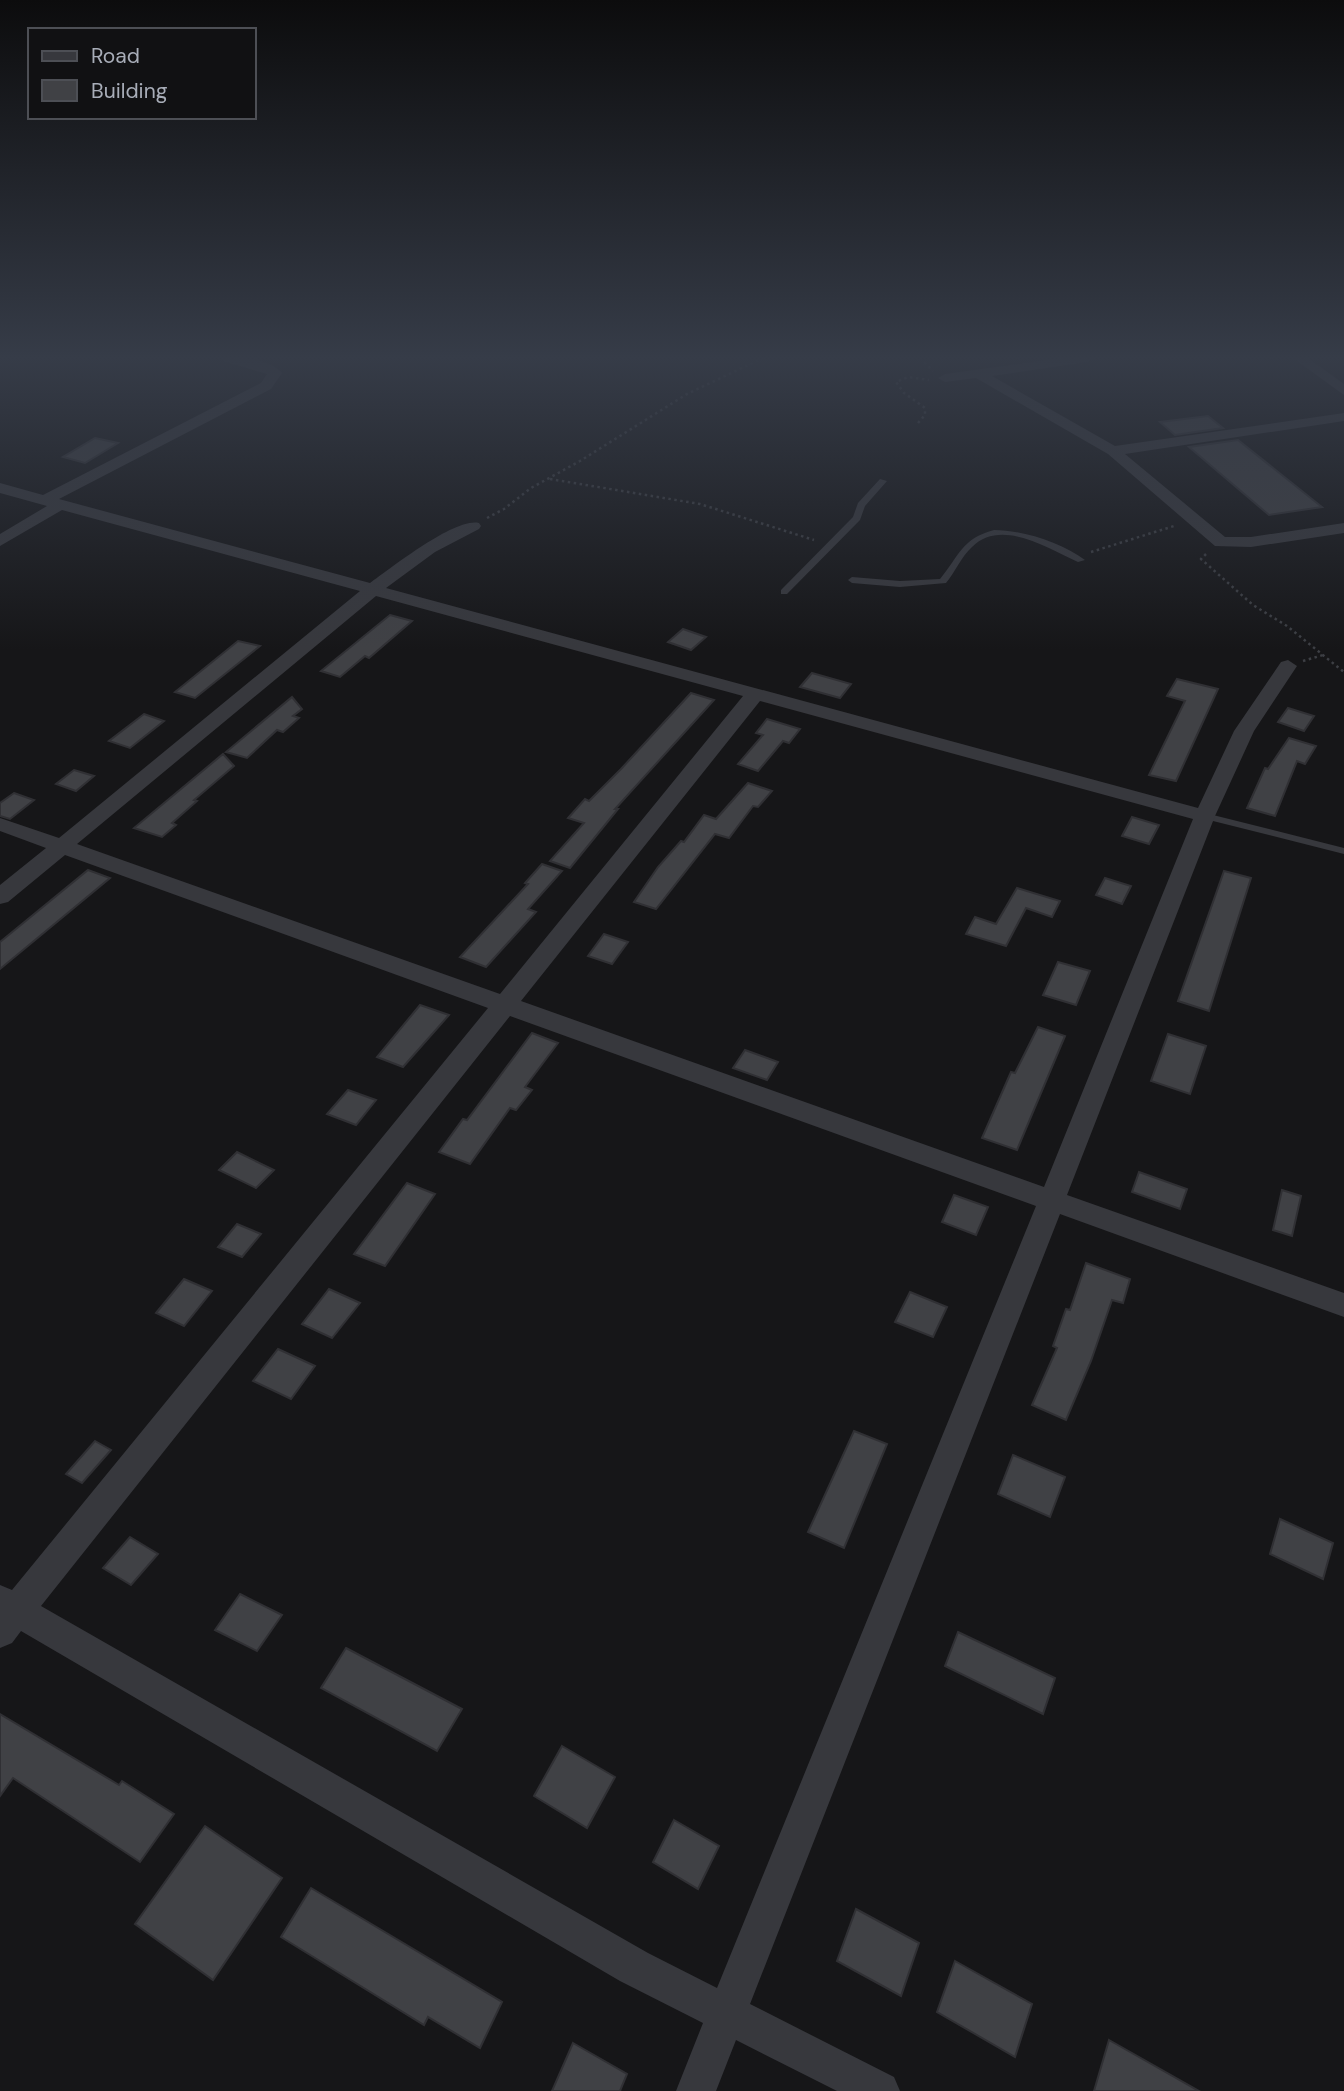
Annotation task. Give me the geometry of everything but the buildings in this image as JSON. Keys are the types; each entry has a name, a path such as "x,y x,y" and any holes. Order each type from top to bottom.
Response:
{"street":[{"path":"0,541 53,502 138,456"},
{"path":"1118,456 1195,523 1221,542 1251,542 1344,528"},
{"path":"0,488 1205,816"},
{"path":"0,897 375,588 429,548 473,526"},
{"path":"696,2091 1205,816 1244,731 1288,666"},
{"path":"757,692 5,1614 622,1960 880,2091"},
{"path":"0,824 1344,1305"}],"lane":[{"path":"784,592 857,518 861,505 883,481"},
{"path":"852,580 900,584 943,581 969,544 981,535 998,532 1019,534 1081,559"},
{"path":"1205,816 1344,851"}],"path":[{"path":"473,526 505,509 585,456"},
{"path":"548,478 700,505 829,544"},
{"path":"1081,559 1090,553 1161,528 1195,523"},
{"path":"1221,542 1201,559 1253,605 1287,626 1344,672"}]}
